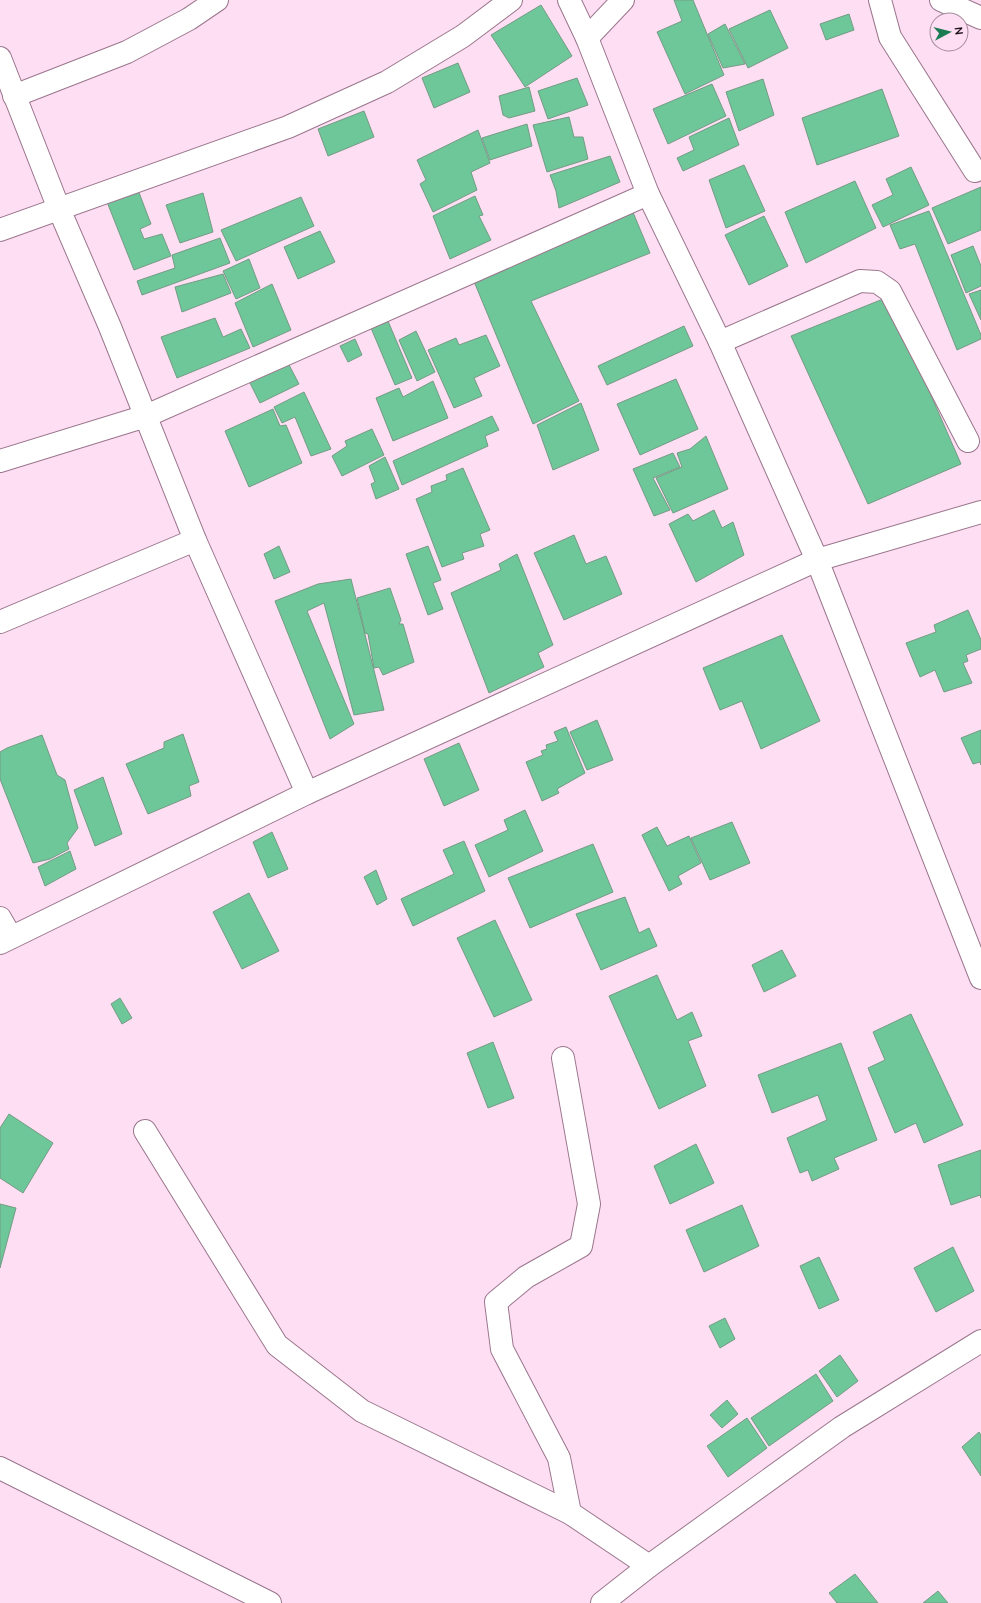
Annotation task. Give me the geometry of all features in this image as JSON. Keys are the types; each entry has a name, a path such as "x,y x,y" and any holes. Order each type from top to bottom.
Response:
{"street":[{"path":"14,96 127,52 189,19 217,0"},
{"path":"0,230 288,127 380,85 463,36 511,0"},
{"path":"551,0 571,5 587,38 648,194 720,342 817,560 981,978"},
{"path":"587,38 623,0"},
{"path":"880,0 890,37 975,171"},
{"path":"941,0 981,18"},
{"path":"0,58 59,209 146,416 195,540 307,793"},
{"path":"0,461 146,416 648,194"},
{"path":"720,342 860,281 877,282 890,291 968,441"},
{"path":"4,933 817,560 981,512"},
{"path":"0,622 195,540"},
{"path":"563,1058 589,1204 580,1246 526,1277 496,1302 502,1349 559,1458 570,1513"},
{"path":"145,1131 277,1344 362,1411 570,1513 649,1566"},
{"path":"602,1603 649,1566 842,1427 981,1341"},
{"path":"0,1468 270,1603"}],"building":[{"path":"674,0 693,0 724,75 685,94 657,32 682,21"},
{"path":"541,5 572,56 525,87 491,35"},
{"path":"770,10 788,48 748,68 729,29"},
{"path":"849,14 854,30 826,40 820,24"},
{"path":"725,24 745,64 723,68 708,34"},
{"path":"458,63 470,92 434,108 422,78"},
{"path":"577,78 588,105 548,119 538,91"},
{"path":"763,79 774,115 739,131 726,92"},
{"path":"712,84 726,116 668,144 653,109"},
{"path":"529,87 535,111 509,118 503,115 499,96"},
{"path":"882,89 899,136 817,165 802,118"},
{"path":"364,111 374,137 328,156 318,129"},
{"path":"569,117 574,137 583,137 588,159 547,172 533,125"},
{"path":"729,118 739,145 683,171 677,158 694,150 689,137"},
{"path":"527,124 532,146 490,160 482,138"},
{"path":"478,130 490,163 471,172 477,190 433,212 420,184 426,180 417,160"},
{"path":"610,156 620,182 559,208 556,191 550,175"},
{"path":"744,165 765,211 726,228 709,180"},
{"path":"911,167 929,205 883,227 872,205 893,195 886,179"},
{"path":"855,181 876,228 806,263 785,212"},
{"path":"981,187 981,230 948,244 932,208"},
{"path":"138,190 151,224 140,229 144,239 162,234 171,256 134,270 107,202"},
{"path":"203,193 213,232 180,243 166,205"},
{"path":"475,196 483,215 479,216 491,240 450,259 433,216"},
{"path":"301,197 314,226 236,261 221,230"},
{"path":"632,210 650,253 531,301 579,401 533,424 473,279"},
{"path":"929,211 981,335 981,339 957,350 915,244 900,249 890,225"},
{"path":"764,216 788,266 749,285 725,235"},
{"path":"320,231 335,262 298,279 284,247"},
{"path":"220,238 230,263 142,295 137,281 175,268 172,255"},
{"path":"973,246 981,266 981,286 966,293 951,255"},
{"path":"249,259 260,288 236,299 223,271"},
{"path":"223,274 231,293 182,312 175,287"},
{"path":"272,284 291,330 253,347 235,303"},
{"path":"981,290 981,320 969,294"},
{"path":"888,297 961,464 868,504 791,336"},
{"path":"215,318 223,337 241,329 250,348 177,378 161,337"},
{"path":"388,321 412,378 395,385 371,328"},
{"path":"684,326 693,346 607,385 598,366"},
{"path":"416,331 435,372 417,381 399,340"},
{"path":"486,335 500,366 474,378 482,396 454,408 428,350 456,338 459,345"},
{"path":"355,339 362,355 348,362 340,346"},
{"path":"287,361 299,384 260,403 248,379"},
{"path":"676,379 698,429 640,455 617,404"},
{"path":"433,381 448,418 393,441 376,398 399,388 403,397"},
{"path":"304,392 331,449 311,456 295,417 282,423 274,407"},
{"path":"581,403 599,450 553,470 537,425"},
{"path":"273,409 280,426 286,425 302,463 249,487 225,431"},
{"path":"492,416 499,430 485,436 488,446 402,485 393,461"},
{"path":"372,429 384,455 342,476 332,456 347,446 345,441"},
{"path":"706,436 728,489 673,513 656,478 682,467 677,453 690,449"},
{"path":"673,453 680,467 653,478 670,510 654,516 633,469"},
{"path":"385,457 399,489 376,499 371,484 375,482 369,466"},
{"path":"463,468 490,530 480,534 484,546 462,553 464,559 442,567 416,499 432,492 431,486 447,480 446,475"},
{"path":"714,510 722,528 733,522 744,555 696,582 669,524 688,514 693,521"},
{"path":"574,535 586,564 606,556 622,594 564,620 534,553"},
{"path":"279,546 290,572 274,579 264,554"},
{"path":"428,546 441,580 433,583 443,609 428,615 406,554"},
{"path":"517,554 553,645 538,653 544,667 489,693 451,593 501,570 499,564"},
{"path":"351,579 384,710 354,715 324,603 307,611 354,724 330,739 275,601 318,584"},
{"path":"390,588 401,620 399,624 403,624 414,662 383,675 379,667 374,668 368,634 365,633 357,598"},
{"path":"968,610 981,640 981,649 966,655 968,661 963,663 972,683 944,692 935,670 920,677 906,643 936,632 934,625"},
{"path":"782,635 820,721 761,749 742,701 720,710 703,668"},
{"path":"597,720 613,760 587,770 570,732"},
{"path":"566,727 585,773 557,789 559,793 542,801 526,762 543,755 541,751 547,749 546,745 558,741 554,732"},
{"path":"981,730 981,765 980,762 973,764 961,738"},
{"path":"183,734 199,782 189,786 191,796 148,814 126,764 164,748 164,742"},
{"path":"42,735 57,775 65,780 78,828 67,843 69,849 50,859 33,863 0,779 0,752"},
{"path":"459,743 479,790 444,806 424,759"},
{"path":"103,777 122,834 95,846 74,790"},
{"path":"525,810 543,851 489,877 475,845 508,830 504,820"},
{"path":"732,822 750,863 710,880 691,838"},
{"path":"657,827 667,846 689,836 701,863 678,876 682,884 669,891 642,835"},
{"path":"272,832 288,869 268,878 253,842"},
{"path":"464,841 485,891 413,926 401,899 454,874 443,850"},
{"path":"593,844 613,892 530,928 508,878"},
{"path":"70,851 76,869 45,886 38,867"},
{"path":"376,870 387,899 377,905 364,877"},
{"path":"249,893 279,951 242,969 213,912"},
{"path":"625,897 639,933 649,928 657,946 601,970 576,914"},
{"path":"495,920 532,1000 494,1017 457,938"},
{"path":"782,950 796,976 764,992 752,965"},
{"path":"657,975 677,1020 692,1012 702,1036 688,1041 706,1086 659,1109 609,996"},
{"path":"120,998 132,1018 122,1024 111,1004"},
{"path":"911,1014 963,1125 924,1143 916,1123 895,1133 868,1068 885,1060 873,1032"},
{"path":"493,1042 514,1098 488,1108 467,1053"},
{"path":"841,1043 877,1140 834,1158 839,1169 812,1181 808,1170 800,1173 787,1138 827,1120 818,1095 772,1113 758,1075"},
{"path":"9,1114 53,1143 23,1193 0,1178 0,1128"},
{"path":"696,1144 714,1183 670,1204 654,1166"},
{"path":"981,1150 981,1198 980,1195 951,1205 938,1165"},
{"path":"0,1204 16,1208 0,1268"},
{"path":"742,1205 759,1246 704,1272 686,1230"},
{"path":"953,1247 974,1291 936,1312 914,1268"},
{"path":"819,1257 839,1300 819,1309 800,1266"},
{"path":"725,1318 735,1339 720,1348 709,1326"},
{"path":"840,1355 858,1381 837,1397 819,1371"},
{"path":"816,1374 833,1401 769,1446 751,1418"},
{"path":"727,1400 738,1414 722,1428 710,1415"},
{"path":"747,1418 767,1448 728,1477 707,1446"},
{"path":"979,1432 981,1435 981,1476 962,1447"},
{"path":"855,1574 878,1603 837,1603 829,1593"},
{"path":"938,1591 948,1603 923,1603"}]}
